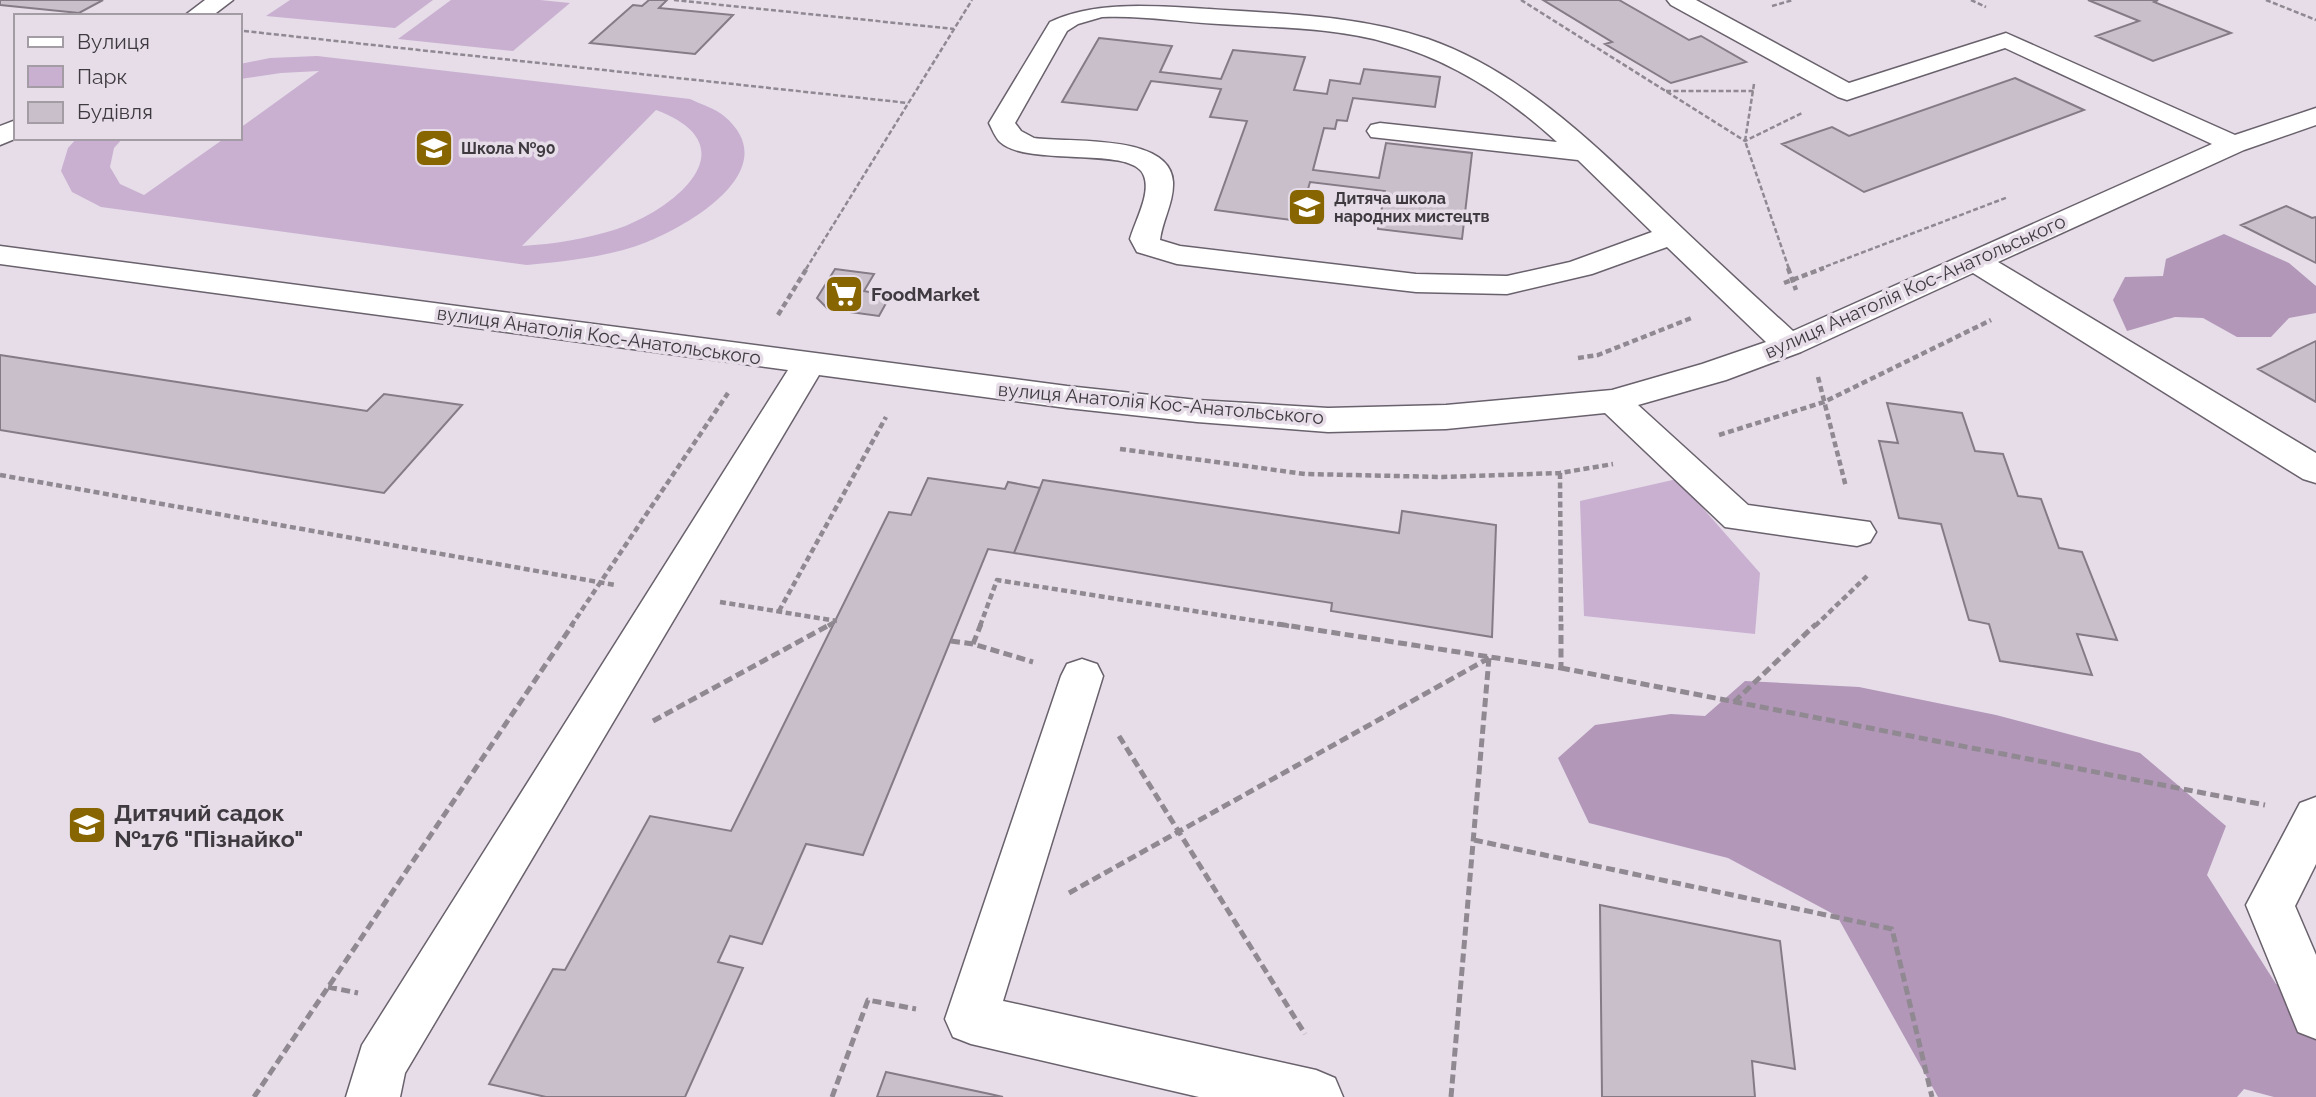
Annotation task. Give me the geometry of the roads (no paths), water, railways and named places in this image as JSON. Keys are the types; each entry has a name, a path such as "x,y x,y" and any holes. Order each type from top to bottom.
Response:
{"street":[{"path":"199,14 221,0"},
{"path":"1679,0 1847,92 2006,40 2234,144"},
{"path":"1672,235 1581,268 1507,285 1416,282 1177,255 1148,246 1145,239 1159,181 1157,170 1150,163 1115,152 1027,145 1011,139 1004,132 1002,123 1064,20 1085,11 1138,10 1339,27 1396,37 1422,45 1497,84 1587,153 1672,235 1799,341"},
{"name":"вулиця Анатолія Кос-Анатольського","path":"0,255 1067,397 1197,411 1328,420 1446,417 1613,401 1714,372 1799,341 2234,144 2316,117"},
{"path":"1380,131 1587,153"},
{"path":"1973,260 2316,470"},
{"path":"373,1097 380,1064 809,363"},
{"path":"1613,401 1738,517 1857,532"},
{"path":"1082,676 971,1019 1316,1097"},
{"path":"2296,812 2270,905 2316,1014"}],"place":[{"name":"Школа №90","path":"434,148"},
{"name":"Дитяча школа народних мистецтв","path":"1307,207"},
{"name":"FoodMarket","path":"844,294"},
{"name":"Дитячий садок №176 \"Пізнайко\"","path":"87,825"}]}
